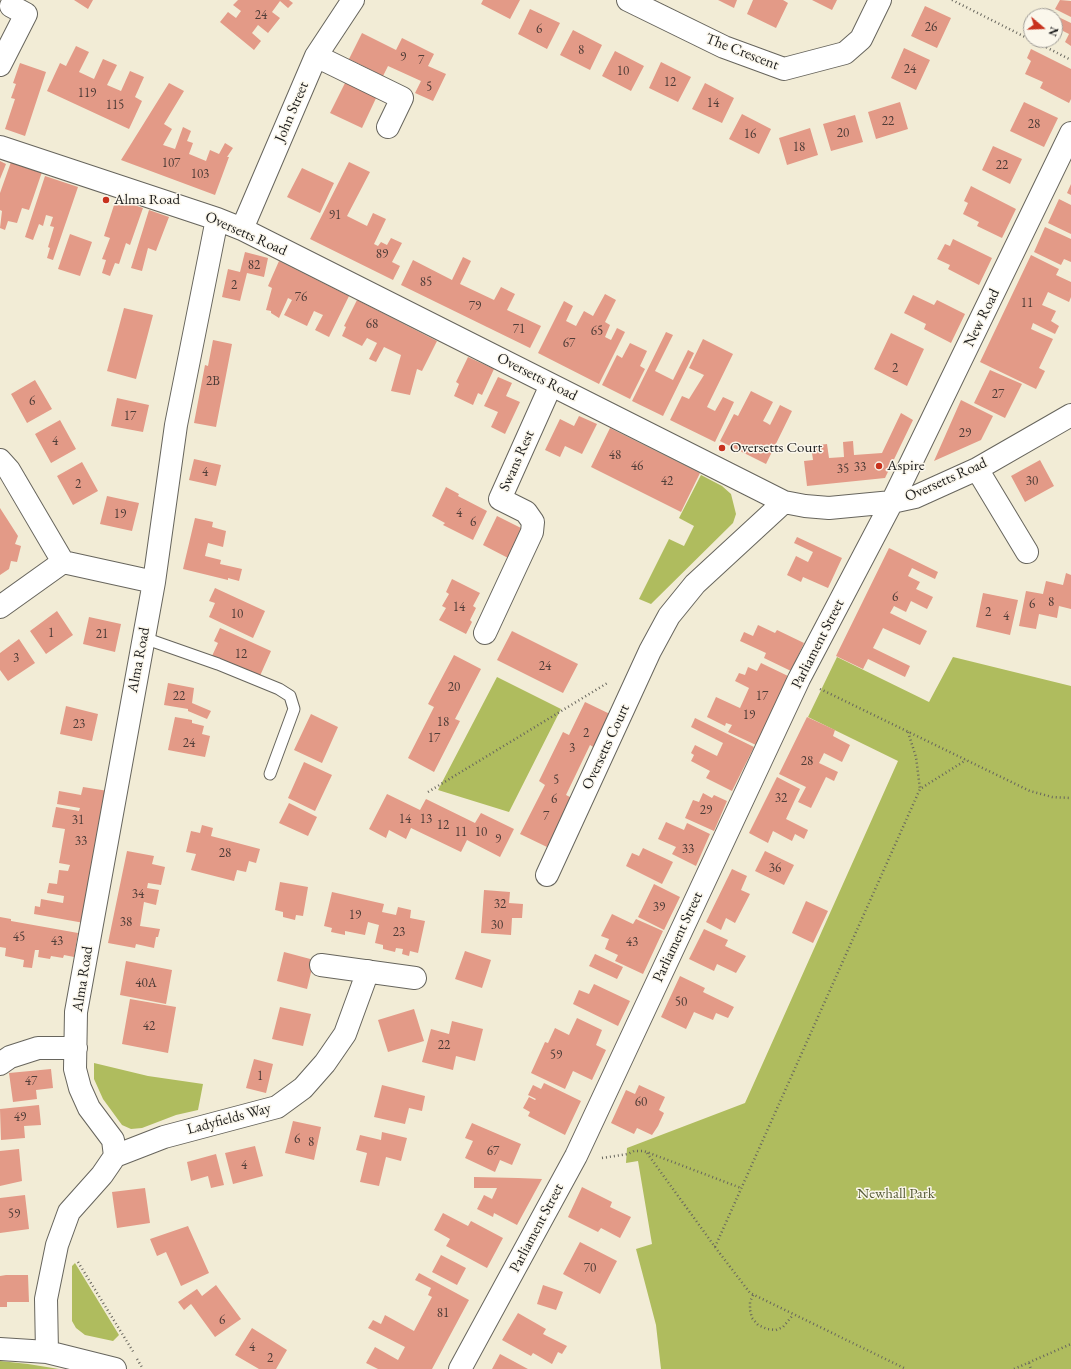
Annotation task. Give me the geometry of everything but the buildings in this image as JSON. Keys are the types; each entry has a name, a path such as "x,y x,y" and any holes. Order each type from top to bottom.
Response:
{"street":[{"name":"John Street","path":"242,229 316,56 353,0"},
{"name":"The Crescent","path":"628,0 724,47 784,69 845,53 861,39 880,0"},
{"path":"0,65 26,14 11,6"},
{"path":"316,56 402,98 388,127"},
{"name":"New Road","path":"892,502 1071,133"},
{"name":"Oversetts Road","path":"0,147 217,219 242,229 784,502 829,508 892,502 915,497 977,469 1071,415"},
{"name":"Alma Road","path":"115,1156 113,1140 89,1108 80,1088 75,1069 76,1012 154,582 176,425 217,219"},
{"name":"Swans Rest","path":"485,633 532,532 533,522 526,512 500,499 551,385"},
{"path":"0,460 8,470 63,562 154,582"},
{"path":"977,469 1027,552"},
{"name":"Oversetts Court","path":"547,875 650,651 669,616 695,584 784,502"},
{"name":"Parliament Street","path":"460,1369 576,1156 799,679 892,502"},
{"path":"0,607 63,562"},
{"path":"321,965 415,978"},
{"name":"Ladyfields Way","path":"115,1156 164,1137 276,1107 303,1088 325,1063 345,1034 368,971"},
{"path":"0,1064 10,1056 38,1048 76,1048"},
{"path":"47,1352 46,1299 57,1245 69,1212 102,1175 115,1156"},
{"path":"0,1350 47,1352 115,1369"}],"lane":[{"path":"144,638 218,664 279,689 290,696 294,709 270,774"}],"path":[{"path":"952,0 1023,36"},
{"path":"1047,48 1071,60"},
{"path":"799,679 1030,791 1052,797 1071,798"},
{"path":"428,792 612,680"},
{"path":"715,1247 920,789 916,757 908,732"},
{"path":"920,789 966,760"},
{"path":"576,1156 606,1158 634,1151 647,1153 741,1188"},
{"path":"647,1153 746,1289 753,1295 906,1369"},
{"path":"61,1235 144,1369"},
{"path":"753,1295 750,1310 752,1318 762,1327 776,1330 783,1327 793,1315"},
{"path":"1014,1369 1071,1344"},
{"path":"1029,1363 1032,1369"}],"green space":[{"path":"701,475 722,486 731,494 736,514 733,523 651,604 639,599 669,539 684,546 694,526 679,518"},
{"name":"Newhall Park","path":"837,657 929,702 953,657 1071,686 1071,1369 661,1369 656,1325 636,1249 652,1244 638,1161 626,1163 627,1148 745,1103 898,761 808,717"},
{"path":"497,677 561,709 509,812 438,790"},
{"path":"94,1063 148,1076 203,1084 198,1110 176,1115 142,1128 131,1129 122,1125 103,1099 94,1079"},
{"path":"75,1263 119,1335 113,1341 85,1335 76,1328 72,1321 72,1266"},
{"path":"0,1361 28,1364 59,1369 0,1369"}],"place":[{"name":"Alma Road","path":"106,200"},
{"name":"Oversetts Court","path":"722,448"},
{"name":"Aspire","path":"879,466"}]}
